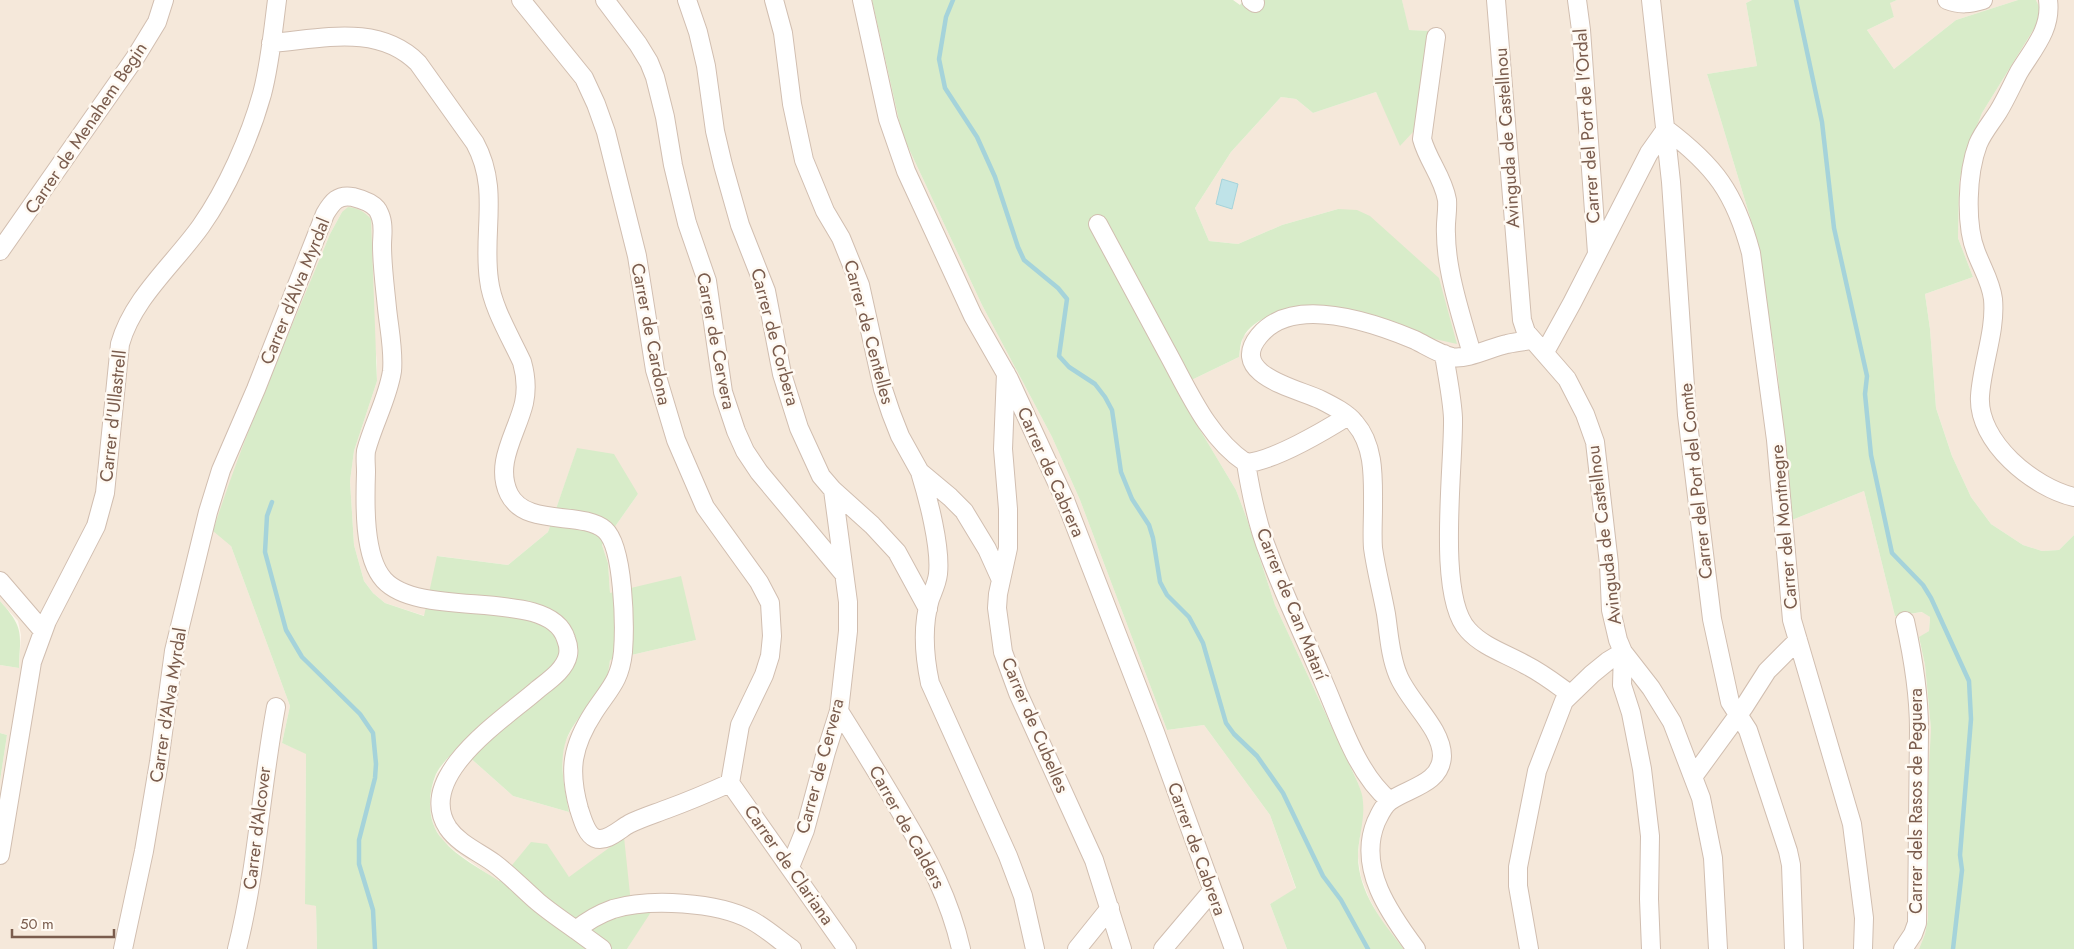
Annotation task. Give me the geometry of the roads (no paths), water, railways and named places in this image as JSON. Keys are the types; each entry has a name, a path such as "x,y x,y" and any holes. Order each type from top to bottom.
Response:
{"street":[{"name":"Carrer de Menahem Begin","path":"0,251 136,58 157,22 164,0"},
{"name":"Carrer d'Ullastrell","path":"0,855 32,662 43,631 89,542 102,509 123,331 138,305 202,225 232,171 256,114 266,77 278,0"},
{"name":"Carrer de Cardona","path":"521,0 584,78 596,104 606,132 637,256 655,370 676,440 705,506 759,582 770,603 772,636 770,656 764,675 740,725 730,783"},
{"name":"Carrer de Cervera","path":"605,0 638,44 649,62 655,77 687,224 707,281 723,392 736,431 745,451 759,472 844,574"},
{"name":"Carrer de Corbera","path":"688,0 706,66 715,131 723,165 740,225 766,290 782,374 799,428 821,476 897,552 928,609"},
{"name":"Carrer de Centelles","path":"774,0 783,33 792,104 804,160 813,184 841,238 860,285 890,413 900,436 920,472 964,511 984,543 1001,580"},
{"name":"Carrer de Cabrera","path":"862,0 888,119 906,171 972,316 1006,373 1032,426 1080,536 1155,732 1234,949"},
{"name":"Avinguda de Castellnou","path":"1496,0 1522,320 1526,332 1568,379 1585,414 1595,442 1609,564 1611,610 1618,640 1624,652 1651,688 1672,722 1701,798 1713,858 1718,949"},
{"name":"Carrer del Port de l'Ordal","path":"1577,0 1581,30 1590,179 1597,253"},
{"name":"Carrer del Port del Comte","path":"1651,0 1666,129 1687,415 1706,576 1725,684 1730,702 1748,730 1788,851 1791,865 1794,949"},
{"path":"1947,0 1958,4 1983,0"},
{"path":"2048,0 2048,12 2043,36 1978,144 1970,180 1972,240 1990,286 1993,299 1992,328 1982,377 1980,406 1986,427 2014,464 2043,485 2062,494 2074,497"},
{"path":"271,43 347,35 363,36 389,43 418,63 475,143 482,156 488,180 490,291 526,374 525,401 505,460 506,484 510,495 519,506 530,511 595,524 605,530 612,539 619,566 623,604 623,650 618,677 586,726 574,757 573,772 576,799 588,831 595,838 604,839 641,818 697,798 730,783"},
{"path":"1436,37 1422,139 1424,148 1440,175 1446,199 1448,219 1446,233 1449,261 1472,354"},
{"path":"1416,949 1394,920 1379,891 1373,872 1373,830 1382,810 1390,801 1427,781 1437,771 1442,755 1436,734 1406,692 1392,655 1374,550 1372,466 1366,440 1356,424 1348,416 1319,399 1277,383 1254,367 1251,358 1253,348 1256,339 1262,332 1277,322 1306,314 1338,316 1394,332 1455,358 1506,344 1539,346 1597,253 1649,153 1666,129"},
{"name":"Carrer del Montnegre","path":"1666,129 1701,157 1727,189 1743,223 1749,246 1776,440 1792,620 1852,824 1864,918 1864,949"},
{"name":"Carrer d'Alva Myrdal","path":"123,949 144,851 160,762 174,651 210,504 221,470 325,214 331,204 338,198 345,196 363,200 376,208 381,217 383,227 383,268 392,368 387,391 373,426 365,456 364,508 368,536 380,576 389,585 413,597 493,606 543,615 558,625 567,641 568,655 554,676 476,742 451,770 441,792 442,814 448,828 458,839 493,863 536,900 576,930"},
{"path":"1098,224 1210,428 1230,450 1246,463 1259,462 1324,432 1348,416"},
{"path":"1444,354 1453,416 1449,565 1456,607 1460,619 1468,631 1482,641 1542,673 1570,694"},
{"name":"Carrer de Cubelles","path":"1006,373 1003,449 1008,509 1008,548 997,608 1003,652 1094,860 1122,949"},
{"name":"Carrer de Can Matarí","path":"1246,463 1253,504 1272,563 1346,734 1365,772 1378,791 1390,801"},
{"path":"920,472 931,516 938,572 928,609 925,645 926,664 930,682 1008,856 1023,896 1035,949"},
{"name":"Carrer de Cervera","path":"790,867 805,830 839,711 848,631 848,602 833,490"},
{"path":"0,581 43,631"},
{"name":"Carrer dels Rasos de Peguera","path":"1903,949 1914,934 1917,923 1919,730 1919,700 1914,662 1905,621"},
{"path":"1694,777 1738,716 1767,671 1798,640"},
{"path":"1529,949 1518,886 1518,867 1537,771 1564,701 1608,661 1624,652"},
{"path":"1624,652 1622,685 1631,713 1642,770 1650,836 1649,899 1651,949"},
{"name":"Carrer d'Alcover","path":"237,949 248,902 267,758 276,707"},
{"name":"Carrer de Calders","path":"839,711 877,769 923,848 942,888 954,922 960,949"},
{"name":"Carrer de Clariana","path":"730,783 846,949"},
{"path":"1163,949 1212,892"},
{"path":"602,949 576,930 590,919 613,909 648,904 683,904 716,909 744,917 792,949"},
{"path":"1077,949 1110,908"}],"water":[{"path":"1222,179 1238,184 1232,209 1216,204"}],"waterway":[{"path":"953,0 946,17 939,59 945,88 977,137 995,177 1024,260 1058,288 1067,299 1059,356 1069,367 1095,384 1112,410 1121,472 1132,499 1149,525 1160,582 1167,595 1189,617 1203,643 1226,723 1234,734 1257,756 1283,793 1323,876 1341,900 1368,949"},
{"path":"1796,0 1822,122 1834,228 1867,376 1865,394 1871,455 1892,553 1923,585 1931,598 1969,681 1971,719 1960,855 1962,870 1953,949"},
{"path":"272,502 267,516 265,552 286,630 302,657 360,714 373,733 376,764 375,778 359,840 359,864 373,910 375,949"}]}
